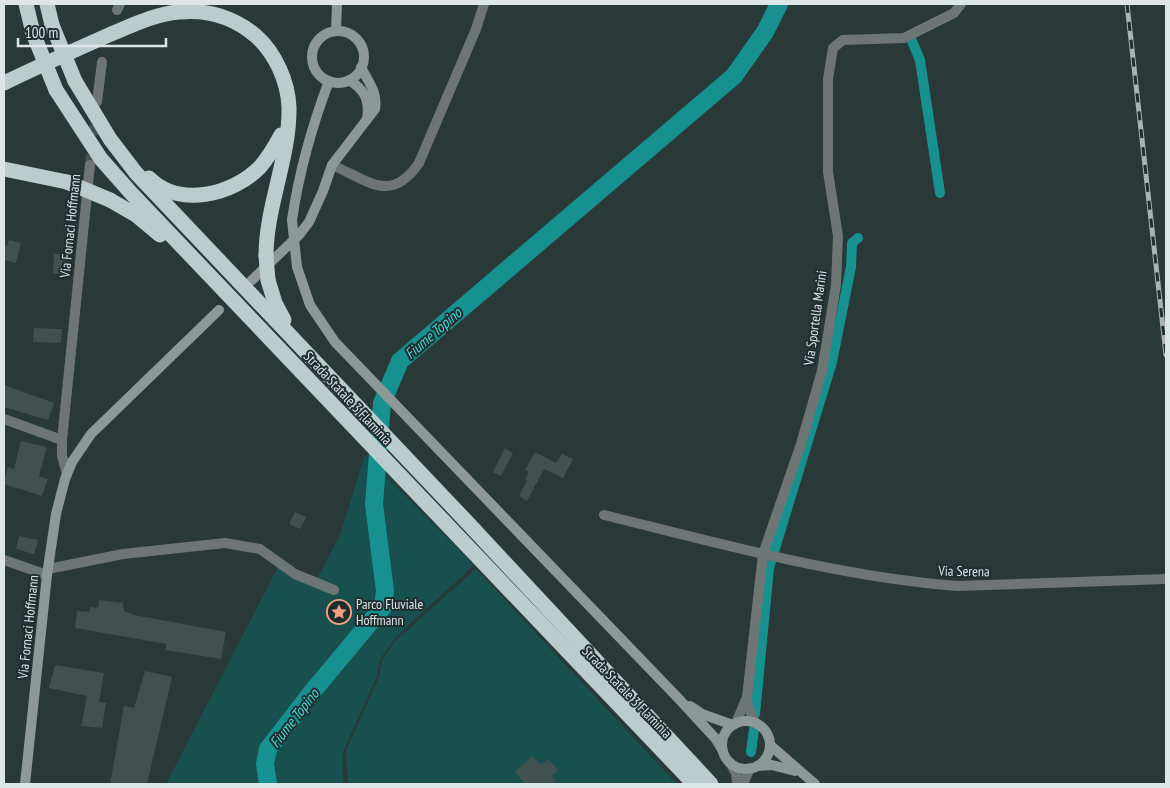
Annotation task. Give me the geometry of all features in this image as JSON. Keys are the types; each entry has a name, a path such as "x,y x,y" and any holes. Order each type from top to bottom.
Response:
{"highway":[{"name":"Strada Statale 3 Flaminia","path":"26,4 33,34 56,90 101,159 130,193 694,784"},
{"name":"Strada Statale 3 Flaminia","path":"47,4 52,25 75,81 110,139 136,172 467,522 711,784"},
{"path":"4,83 87,44 158,16 179,12 200,11 220,15 244,26 262,42 278,64 286,86 288,106 287,125 268,224 266,256 268,280 281,315 315,354 335,382"},
{"path":"110,139 123,149 152,181 167,189 187,195 206,195 226,189 259,169 269,157 287,125"},
{"path":"4,169 67,182 110,200 136,216 161,236 297,374 322,394"}],"main road":[{"path":"336,31 337,4"},
{"path":"336,31 350,34 361,45 363,60 361,67 349,80 342,82 329,81 316,70 312,53 320,38 336,31"},
{"path":"251,281 299,235 309,222 332,165 375,109 374,90 361,67"},
{"path":"349,80 365,93 368,108 366,120"},
{"path":"329,81 314,121 296,191 292,220 297,267 310,305 335,342 679,699 715,738 730,763 743,768 772,765 804,773"},
{"name":"Via Fornaci Hoffmann","path":"25,784 47,572 58,500 67,474 81,448 102,422 219,310"},
{"path":"679,699 702,714 734,724 742,721 755,722 766,732 770,745 815,784"},
{"name":"Via Sportella Marini","path":"723,751 723,736 734,724"},
{"path":"754,767 766,757 770,745"}],"street":[{"path":"332,165 376,184 393,187 402,183 410,176 423,154 476,29 484,4"},
{"name":"Via Sportella Marini","path":"734,724 747,697 763,555 801,444 822,371 836,285 838,236 828,172 828,79 833,48 843,40 904,38 954,13 961,4"},
{"path":"97,102 102,62"},
{"name":"Via Fornaci Hoffmann","path":"67,474 62,456 62,440 90,165"},
{"path":"4,419 62,440"},
{"name":"Via Serena","path":"604,515 763,555 924,584 957,586 1166,579"},
{"path":"4,560 47,572 123,554 225,543 260,549 294,574 334,590"},
{"path":"747,697 748,706 755,722"},
{"path":"730,763 736,773 737,784"},
{"path":"743,784 754,767"}],"shaded area":[{"name":"Parco Fluviale Hoffmann","path":"365,455 474,565 395,638 380,659 376,678 343,752 343,784 166,784 278,567 313,587 340,535"},
{"path":"476,569 677,784 348,784 346,751 379,677 382,661 386,654 396,640"}],"building":[{"path":"9,240 21,243 16,263 4,260 4,245 7,246"},
{"path":"54,254 70,255 68,275 53,273"},
{"path":"34,328 62,329 61,343 33,342"},
{"path":"4,385 54,403 48,420 4,407"},
{"path":"21,441 47,447 39,476 48,479 42,496 4,484 8,467 14,469"},
{"path":"505,448 513,453 501,476 493,472"},
{"path":"535,452 556,463 562,454 573,459 563,478 544,469 527,501 519,496 527,481 525,480 529,472 525,470"},
{"path":"295,512 306,517 300,529 289,524"},
{"path":"19,536 38,540 34,554 16,549"},
{"path":"99,600 123,603 124,611 134,615 226,632 221,659 166,650 166,644 75,628 77,611 89,612 91,607 98,608"},
{"path":"55,665 104,673 99,702 106,703 102,728 81,726 87,696 49,688"},
{"path":"145,671 172,677 147,784 110,784 124,706 134,708"},
{"path":"532,756 541,765 548,759 558,770 552,776 556,781 553,784 525,784 515,772"}],"waterway":[{"name":"Fiume Topino","path":"268,784 265,764 268,749 312,692 383,607 385,591 374,504 382,403 400,361 734,76 765,32 779,4"},
{"path":"912,41 920,60 940,193"},
{"path":"755,714 769,568 832,362 851,267 852,243 858,238"},
{"path":"751,752 754,729"}],"tunnel":[{"path":"90,165 95,115"}],"railway":[{"path":"1127,4 1166,355"}],"place":[{"name":"Parco Fluviale Hoffmann","path":"339,612"}]}
